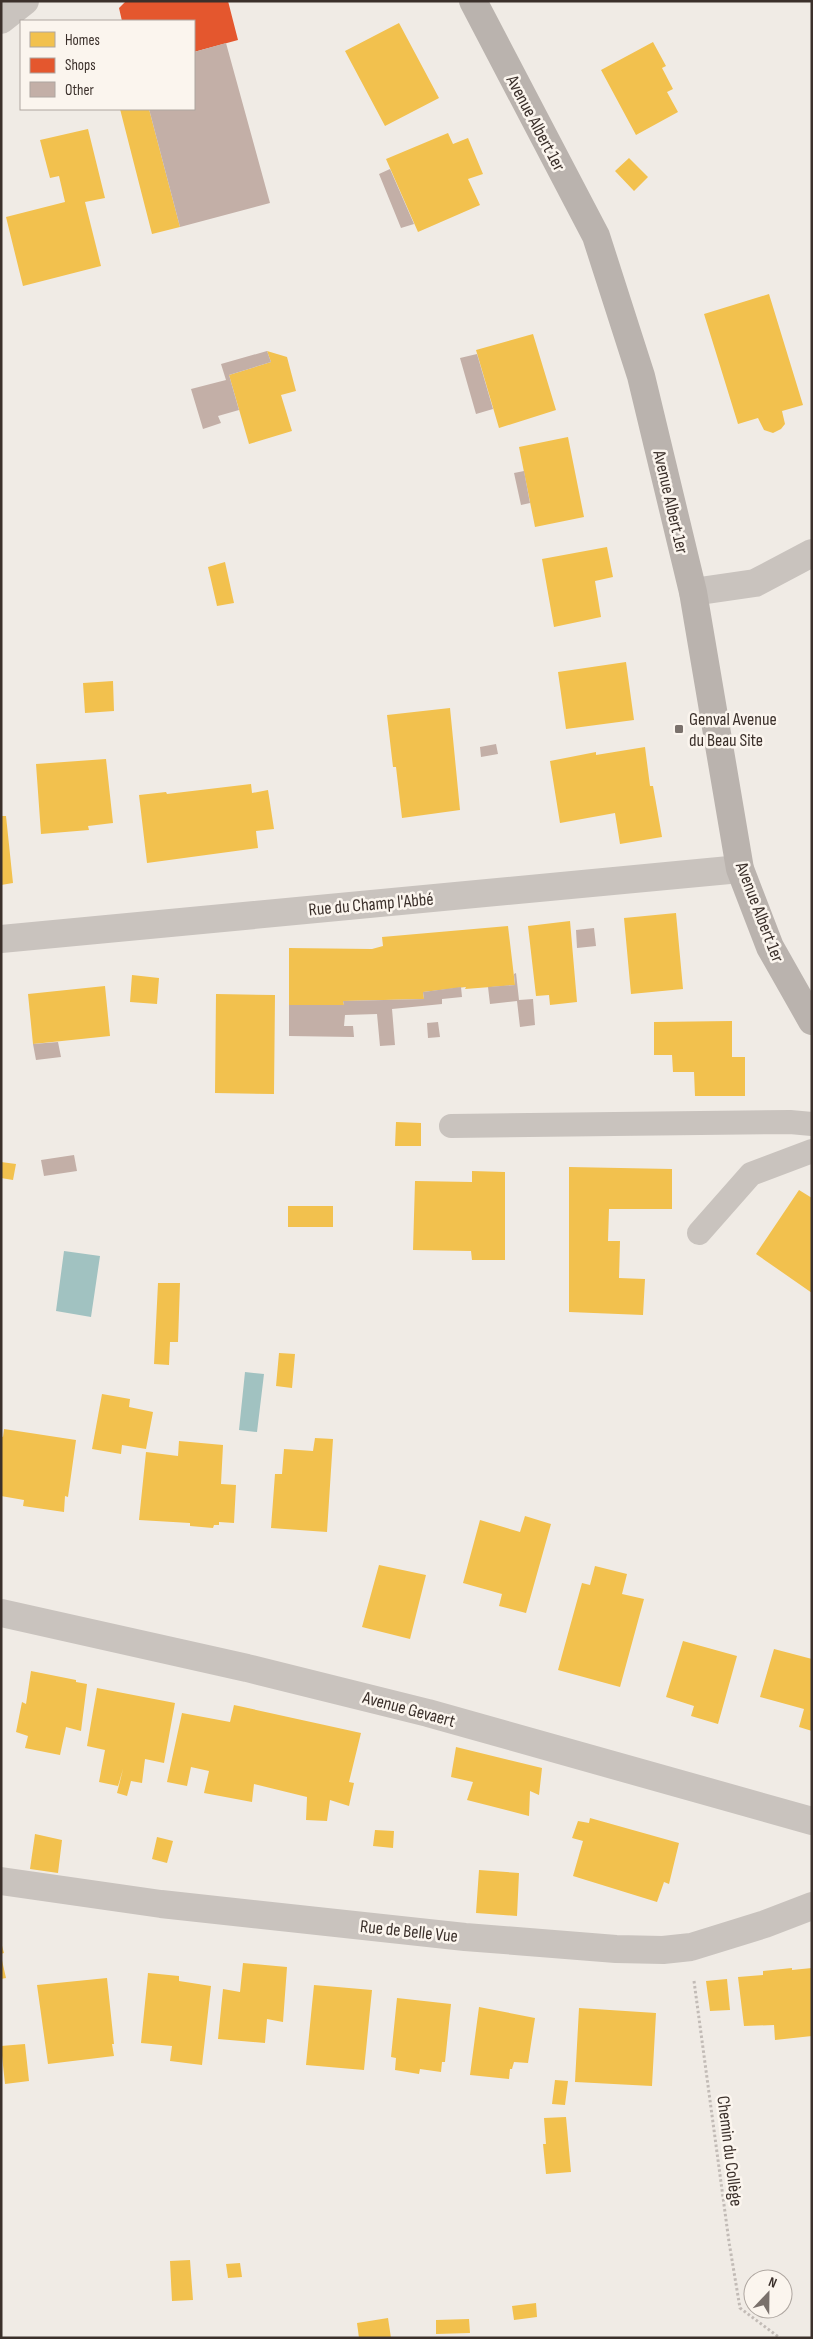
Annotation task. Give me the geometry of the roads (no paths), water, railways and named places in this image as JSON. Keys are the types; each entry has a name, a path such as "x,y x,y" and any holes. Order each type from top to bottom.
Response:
{"main road":[{"name":"Avenue Albert 1er","path":"473,1 596,236 641,376 693,592 740,869 770,947 812,1021"}],"street":[{"path":"1,20 25,1"},
{"path":"693,592 755,583 812,553"},
{"name":"Rue du Champ l'Abbé","path":"1,939 740,869"},
{"name":"Avenue Gevaert","path":"1,1613 228,1664 428,1713 812,1822"},
{"name":"Rue de Belle Vue","path":"1,1881 161,1904 465,1937 616,1949 663,1950 691,1947 765,1924 812,1906"}],"lane":[{"path":"451,1126 790,1122 812,1124"},
{"path":"699,1233 751,1174 812,1151"}],"water":[{"path":"64,1251 100,1256 91,1317 56,1311"},
{"path":"245,1372 264,1374 257,1432 239,1430"}],"place":[{"name":"Genval Avenue du Beau Site","path":"679,729"}]}
